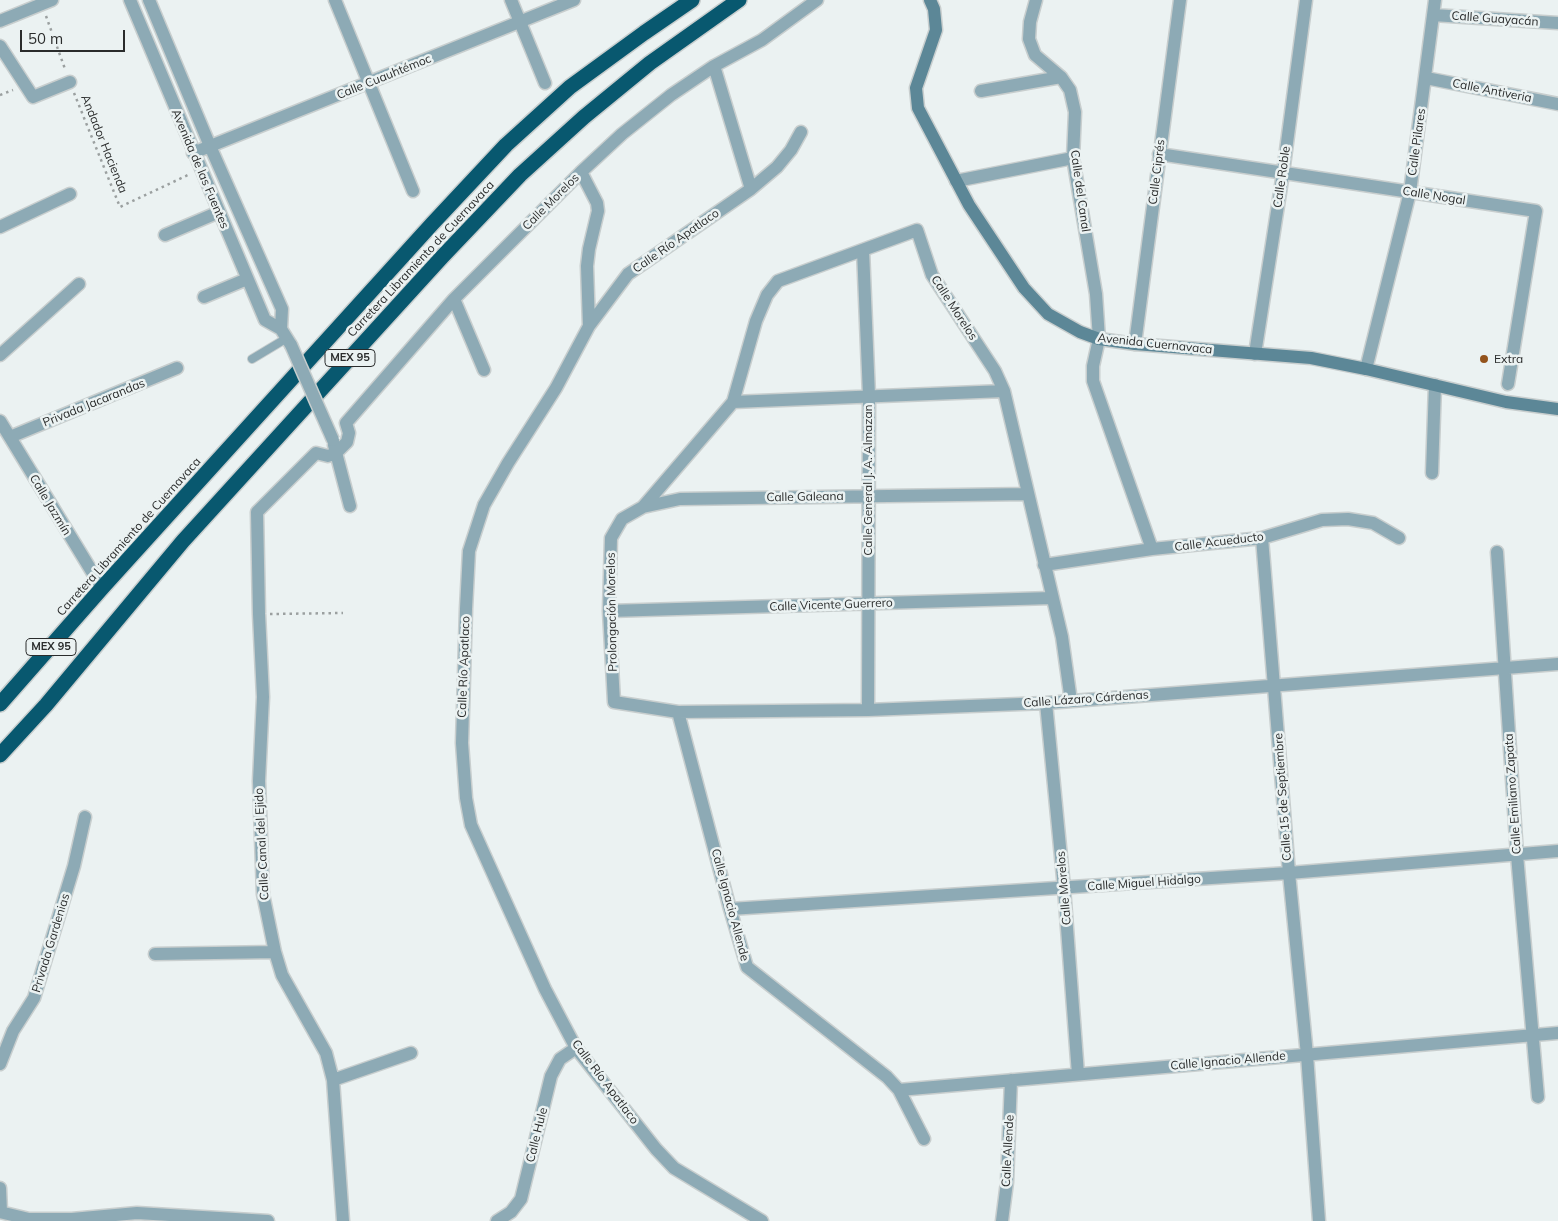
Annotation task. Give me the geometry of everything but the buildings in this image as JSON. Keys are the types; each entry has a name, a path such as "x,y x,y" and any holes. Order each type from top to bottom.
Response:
{"highway":[{"name":"Carretera Libramiento de Cuernavaca","path":"0,704 102,588 506,145 570,87 692,0"},
{"name":"Carretera Libramiento de Cuernavaca","path":"0,755 46,705 183,541 442,257 520,175 584,117 643,69 739,0"}],"main road":[{"name":"Avenida Cuernavaca","path":"930,0 934,9 936,30 916,88 918,108 969,204 1024,288 1048,314 1080,332 1099,339 1136,344 1311,358 1506,402 1558,409"}],"street":[{"name":"Avenida de las Fuentes","path":"130,0 265,320 286,338"},
{"name":"Avenida de las Fuentes","path":"149,0 210,146 282,309 286,338"},
{"path":"335,0 413,191"},
{"path":"511,0 545,83"},
{"name":"Calle Cuauhtémoc","path":"194,154 574,0"},
{"name":"Calle Morelos","path":"336,453 347,442 349,433 346,424 454,299 581,172 622,134 672,95 714,66 762,40 817,0"},
{"name":"Calle del Canal","path":"1036,0 1030,22 1029,39 1035,55 1061,77 1070,90 1075,112 1073,158 1096,294 1099,339"},
{"name":"Calle Ciprés","path":"1136,344 1180,0"},
{"name":"Calle Roble","path":"1255,354 1284,173 1306,0"},
{"name":"Calle Pilares","path":"1366,369 1410,192 1435,0"},
{"path":"0,21 26,5 47,2"},
{"name":"Calle Guayacán","path":"1433,15 1558,23"},
{"path":"0,46 33,96 70,82"},
{"path":"714,66 751,189"},
{"path":"982,91 1061,77"},
{"name":"Calle Antiveria","path":"1426,78 1558,104"},
{"name":"Calle Río Apatlaco","path":"762,1221 674,1168 656,1149 576,1048 545,989 471,825 466,798 462,743 466,610 469,551 484,505 508,463 556,388 589,326 628,274 751,189 777,167 791,150 801,132"},
{"name":"Calle Nogal","path":"1159,154 1536,211 1508,384"},
{"path":"956,181 1073,158"},
{"path":"581,172 597,203 598,211 587,266 589,326"},
{"path":"0,226 70,194"},
{"path":"165,235 219,212"},
{"name":"Calle Morelos","path":"643,507 733,402 756,321 767,295 778,281 917,230 932,275 996,371 1004,391 1062,637 1071,701"},
{"name":"Calle General J. A. Almazan","path":"863,250 868,396 868,710"},
{"path":"204,297 247,279"},
{"path":"0,355 79,284"},
{"path":"454,299 484,370"},
{"path":"286,338 333,440 350,506"},
{"path":"1099,339 1093,366 1093,381 1152,549"},
{"name":"Privada Jacarandas","path":"3,428 178,368"},
{"path":"1432,473 1435,385"},
{"path":"733,402 1004,391"},
{"name":"Calle Jazmín","path":"3,428 102,588"},
{"name":"Calle Canal del Ejido","path":"336,453 328,456 316,453 257,512 263,697 259,781 263,894 275,952 282,975 326,1053 334,1080 343,1221"},
{"name":"Calle Galeana","path":"643,507 680,499 1027,494"},
{"name":"Prolongación Morelos","path":"614,702 609,611 611,538 622,519 643,507"},
{"name":"Calle Acueducto","path":"1044,565 1152,549 1262,538 1322,520 1348,519 1373,523 1399,538"},
{"name":"Calle 15 de Septiembre","path":"1262,538 1289,873 1308,1055 1319,1221"},
{"name":"Calle Emiliano Zapata","path":"1497,552 1517,855 1538,1096"},
{"name":"Calle Vicente Guerrero","path":"609,611 1052,598"},
{"name":"Calle Lázaro Cárdenas","path":"614,702 678,712 868,710 1071,701 1558,664"},
{"name":"Calle Morelos","path":"1046,702 1064,888 1078,1074"},
{"name":"Calle Ignacio Allende","path":"678,712 747,967 887,1076 899,1090 924,1139"},
{"name":"Privada Gardenias","path":"0,1064 13,1031 34,998 74,866 85,817"},
{"name":"Calle Miguel Hidalgo","path":"730,909 1289,873 1558,852"},
{"path":"155,954 275,952"},
{"name":"Calle Ignacio Allende","path":"899,1090 1558,1034"},
{"name":"Calle Hule","path":"498,1221 512,1212 521,1199 551,1076 560,1060 576,1048"},
{"path":"334,1080 411,1053"},
{"name":"Calle Allende","path":"1002,1221 1007,1182 1011,1080"},
{"path":"0,1188 0,1212 29,1219 72,1219 137,1213 205,1219 268,1221"}],"lane":[{"path":"252,359 286,338"},
{"path":"0,691 20,682"}],"path":[{"name":"Andador Hacienda","path":"47,2 70,82 120,207 201,169"},
{"path":"259,614 343,613"}],"place":[{"name":"Extra","path":"1484,359"}]}
